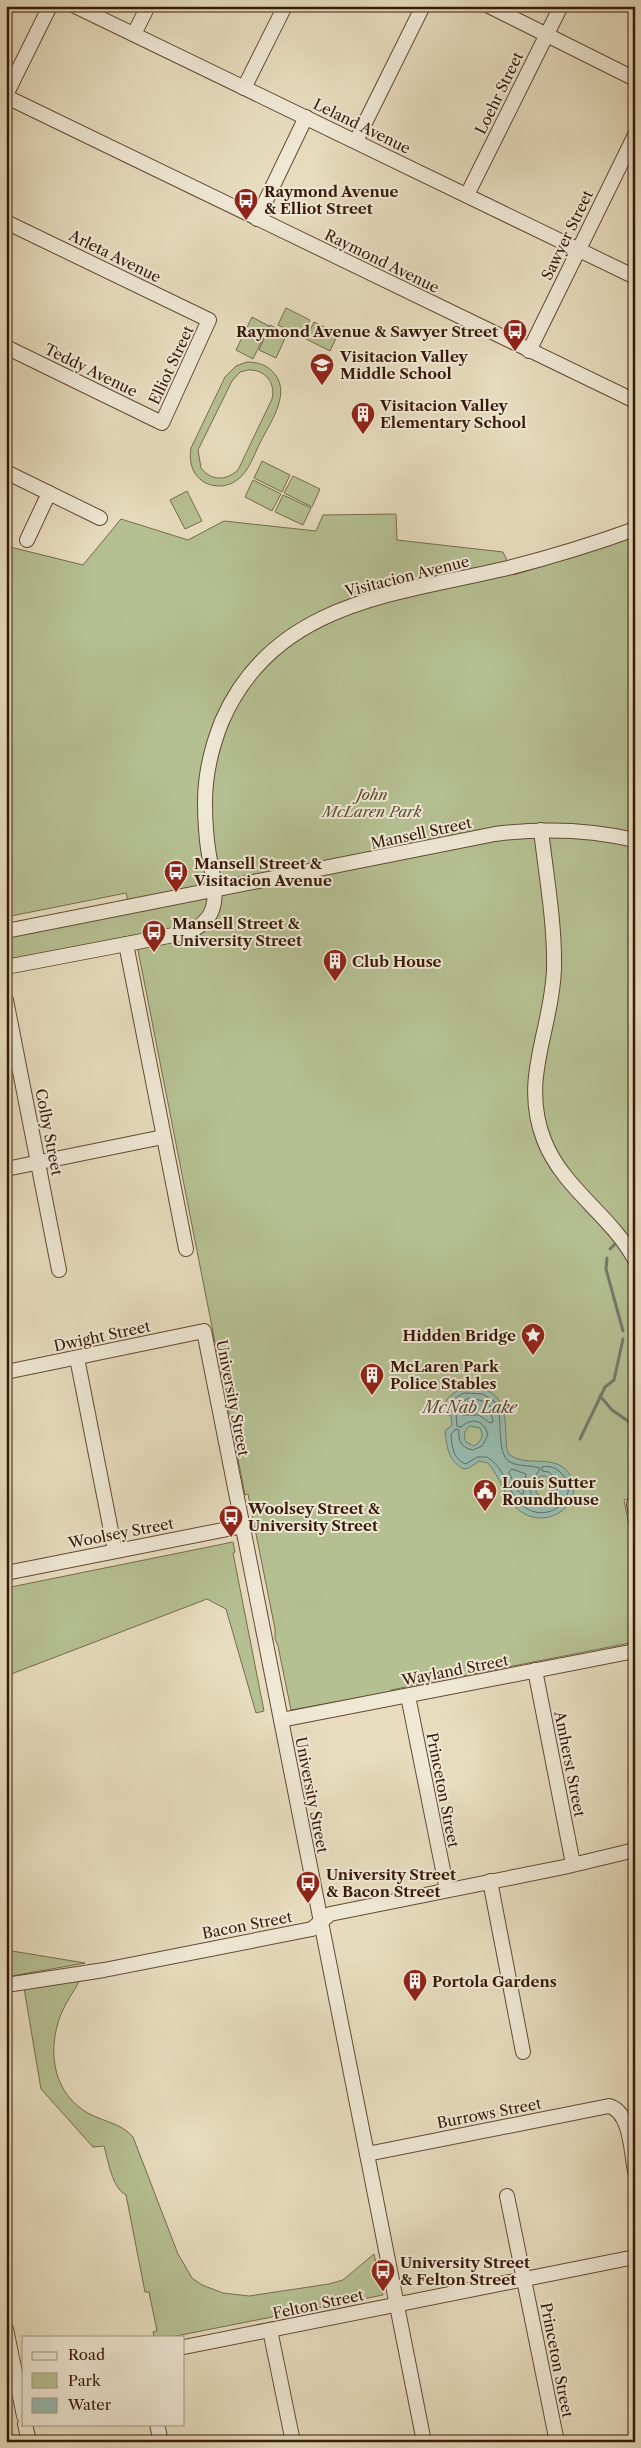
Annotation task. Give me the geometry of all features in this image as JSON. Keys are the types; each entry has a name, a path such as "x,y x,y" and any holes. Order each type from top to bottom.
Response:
{"street":[{"path":"6,97 50,6"},
{"name":"Leland Avenue","path":"75,6 635,277"},
{"path":"134,34 148,6"},
{"path":"244,88 285,6"},
{"path":"356,141 423,6"},
{"path":"489,6 635,79"},
{"name":"Loehr Street","path":"467,195 561,6"},
{"name":"Raymond Avenue","path":"6,97 635,401"},
{"path":"258,219 306,117"},
{"name":"Sawyer Street","path":"529,351 635,135"},
{"name":"Arleta Avenue","path":"6,222 209,320"},
{"name":"Elliot Street","path":"162,423 209,320"},
{"name":"Teddy Avenue","path":"6,347 162,423"},
{"path":"6,472 100,518"},
{"path":"27,540 50,493"},
{"name":"Visitacion Avenue","path":"216,892 205,818 206,784 212,752 223,721 239,690 261,663 285,641 314,621 350,605 528,563 635,529"},
{"path":"541,830 554,967 551,1000 535,1075 534,1091 539,1123 551,1155 564,1176 621,1238 635,1260"},
{"name":"Mansell Street","path":"6,932 216,892 495,834 541,830 585,831 635,840"},
{"path":"6,968 198,928 209,917 216,892"},
{"path":"126,944 186,1249"},
{"name":"Colby Street","path":"6,1000 59,1270"},
{"path":"6,1169 163,1137"},
{"name":"Dwight Street","path":"6,1372 204,1331"},
{"name":"University Street","path":"204,1331 424,2442"},
{"path":"77,1358 115,1551"},
{"name":"Woolsey Street","path":"6,1573 243,1526"},
{"name":"Wayland Street","path":"281,1720 635,1651"},
{"name":"Amherst Street","path":"535,1670 573,1864"},
{"name":"Princeton Street","path":"408,1696 447,1890"},
{"name":"Bacon Street","path":"6,1985 104,1970 312,1930 330,1914 635,1850"},
{"path":"490,1881 524,2052"},
{"name":"Burrows Street","path":"367,2154 609,2106 618,2110 625,2122 635,2171"},
{"name":"Princeton Street","path":"507,2196 557,2442"},
{"name":"Felton Street","path":"185,2347 635,2257"},
{"path":"6,2329 22,2407"},
{"path":"270,2330 293,2442"},
{"path":"25,2426 29,2442"},
{"path":"157,2426 161,2442"}],"green space":[{"path":"286,308 310,320 302,337 278,325"},
{"path":"252,317 269,326 253,359 236,350"},
{"path":"314,322 338,334 330,351 306,339"},
{"path":"270,325 287,334 276,358 259,350"},
{"path":"250,362 260,364 272,371 278,379 281,388 280,397 274,415 245,472 233,483 224,486 214,486 201,480 193,470 190,457 191,448 225,377 236,366","holes":["254,370 268,378 273,393 272,399 238,470 224,478 209,475 201,468 198,450 232,381 240,372"]},
{"path":"262,461 290,475 282,492 254,478"},
{"path":"293,476 320,489 312,507 284,493"},
{"path":"253,480 281,494 272,511 245,497"},
{"path":"187,491 202,521 185,529 170,500"},
{"path":"283,495 311,508 303,525 275,512"},
{"name":"John McLaren Park","path":"396,514 397,540 503,552 514,575 635,537 635,1498 624,1500 635,1555 635,1642 291,1710 275,1639 275,1629 248,1494 245,1495 135,935 6,960 6,938 131,913 126,893 6,917 6,546 83,565 121,519 188,540 224,521 316,531 323,515"},
{"path":"233,1542 235,1552 233,1553 264,1711 256,1713 226,1609 207,1599 6,1676 6,1588"},
{"path":"6,1950 85,1963 6,1977"},
{"path":"80,1980 61,2014 54,2040 55,2066 59,2079 72,2101 83,2110 122,2128 133,2137 178,2254 192,2278 202,2285 223,2293 249,2296 329,2284 343,2280 374,2254 383,2295 176,2336 154,2336 153,2332 157,2331 149,2292 145,2292 126,2195 114,2180 104,2146 93,2147 41,2089 24,1988"}],"water":[{"name":"McNab Lake","path":"463,1388 479,1388 495,1395 503,1408 507,1448 510,1455 524,1460 552,1463 565,1469 572,1479 574,1490 571,1500 565,1508 555,1515 544,1518 532,1517 515,1506 488,1463 479,1461 464,1469 451,1458 445,1431 452,1425 451,1416 443,1412 445,1403 451,1395","holes":["470,1426 480,1428 482,1433 479,1442 474,1446 466,1442 465,1431","540,1476 546,1476 552,1482 552,1491 544,1498 536,1493 537,1480"]}],"waterway":[{"path":"610,1249 615,1244"},
{"path":"607,1258 606,1269 623,1331"},
{"path":"580,1439 605,1387 614,1380 623,1339"},
{"path":"600,1396 612,1410 635,1426"}],"place":[{"name":"Raymond Avenue & Elliot Street","path":"246,221"},
{"name":"Raymond Avenue & Sawyer Street","path":"515,352"},
{"name":"Visitacion Valley Middle School","path":"322,386"},
{"name":"Visitacion Valley Elementary School","path":"363,435"},
{"name":"Mansell Street & Visitacion Avenue","path":"176,893"},
{"name":"Mansell Street & University Street","path":"154,953"},
{"name":"Club House","path":"335,982"},
{"name":"Hidden Bridge","path":"533,1356"},
{"name":"McLaren Park Police Stables","path":"372,1396"},
{"name":"Louis Sutter Roundhouse","path":"485,1512"},
{"name":"Woolsey Street & University Street","path":"231,1538"},
{"name":"University Street & Bacon Street","path":"308,1904"},
{"name":"Portola Gardens","path":"415,2002"},
{"name":"University Street & Felton Street","path":"383,2292"}]}
